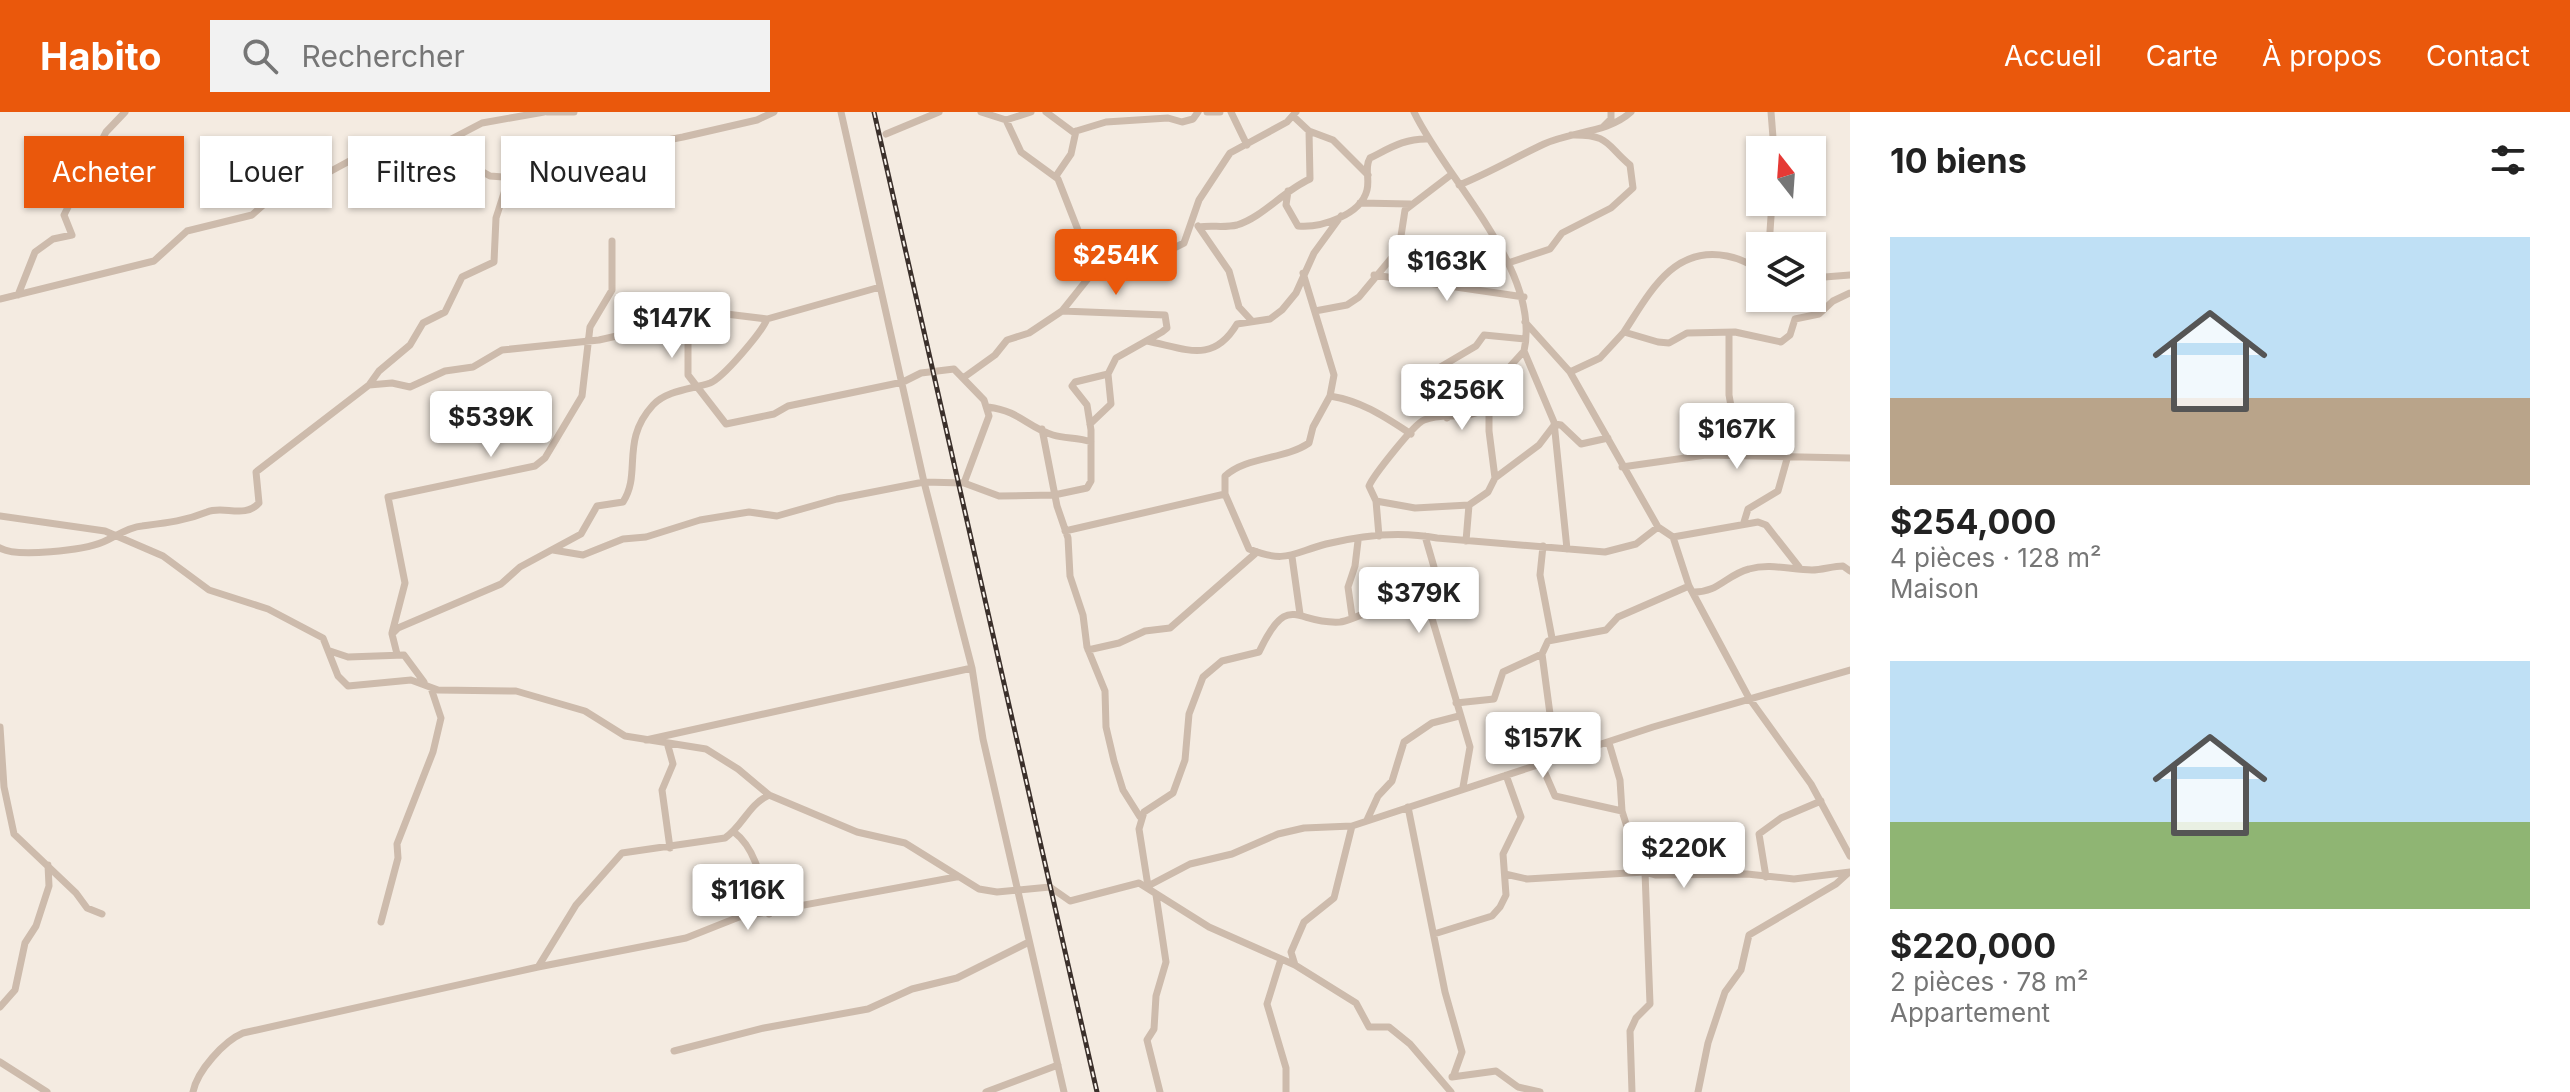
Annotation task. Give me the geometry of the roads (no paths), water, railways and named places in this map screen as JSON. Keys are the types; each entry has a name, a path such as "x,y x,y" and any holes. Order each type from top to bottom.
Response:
{"street":[{"path":"18,295 35,252 56,238 72,235 64,215 106,132 125,112"},
{"path":"457,136 482,123 503,117 574,112"},
{"path":"675,139 757,120 774,112"},
{"path":"841,112 924,482 972,668 983,739 1064,1092"},
{"path":"981,112 1006,120 1031,112"},
{"path":"1046,112 1068,130 1076,131 1106,122 1163,115 1182,122 1193,119 1198,112"},
{"path":"1207,112 1220,112"},
{"path":"1231,112 1247,145"},
{"path":"1414,112 1508,263 1524,297 1524,351 1555,424 1567,549"},
{"path":"1602,128 1611,119 1611,112"},
{"path":"1459,185 1546,143 1617,123 1631,112"},
{"path":"1771,112 1773,136"},
{"path":"886,134 940,113"},
{"path":"963,378 995,355 1007,340 1029,333 1062,311 1094,271 1149,250 1179,247 1187,239 1192,217 1218,168 1230,153 1295,114 1309,131 1333,140 1368,175"},
{"path":"1006,120 1021,152 1056,176 1094,271"},
{"path":"1056,176 1071,154 1076,131"},
{"path":"1199,227 1239,224 1273,205 1281,194 1312,175 1309,131"},
{"path":"1508,263 1550,249 1562,233 1611,208 1633,188 1630,165 1612,144 1596,137 1571,135"},
{"path":"1288,191 1286,205 1298,226 1326,223 1360,203 1367,194 1367,164 1374,155 1387,153 1401,140 1429,139"},
{"path":"0,299 151,263 187,231 257,213 286,185 331,171 348,162"},
{"path":"1315,311 1354,301 1399,249 1405,210 1452,174"},
{"path":"0,548 17,554 96,545 142,525 189,520 217,509 229,513 258,506 256,472 369,385 379,371 410,345 425,321 445,312 462,277 494,262 496,218 501,202"},
{"path":"1360,203 1410,204"},
{"path":"1147,341 1211,349 1230,339 1237,324 1276,316 1296,293 1303,273 1341,216"},
{"path":"1192,217 1229,271 1239,307 1251,320"},
{"path":"397,654 392,634 405,583 388,497 540,463 579,406 592,322 611,295 612,241"},
{"path":"1570,372 1600,358 1624,332 1673,266 1694,256 1731,256 1746,263"},
{"path":"1303,273 1334,375 1330,396 1313,427 1309,443 1230,471 1223,482 1245,544 1257,552 1292,557 1327,544 1413,533 1466,541 1605,552 1636,544 1658,527"},
{"path":"1374,275 1524,297"},
{"path":"1826,277 1850,275"},
{"path":"369,385 392,383 410,387 430,381 445,371 473,367 502,350 587,342 718,313 767,319 880,287"},
{"path":"1624,332 1669,343 1687,333 1742,332 1781,342 1790,335 1795,319 1819,314 1833,301 1850,293"},
{"path":"1062,311 1165,315 1167,328 1116,358 1108,374 1111,404 1090,424"},
{"path":"392,634 403,625 496,587 520,567 581,534 597,506 625,499 635,429 653,405 664,397 717,380 767,319"},
{"path":"688,322 688,375 726,424 774,414 788,406 903,382 921,373 954,369 988,407 989,416 964,483"},
{"path":"1525,322 1570,372 1658,527 1673,537 1691,589 1749,698 1821,801 1850,856"},
{"path":"1729,334 1729,395 1740,456"},
{"path":"1447,418 1436,383 1437,369 1476,346 1484,335 1525,339"},
{"path":"1495,478 1489,404 1494,384 1524,351"},
{"path":"553,550 583,555 623,539 646,537 700,520 749,512 777,516 837,499 924,482 964,483 999,496 1054,495 1090,485 1091,442 1087,405 1073,383 1108,374"},
{"path":"1330,396 1365,404 1375,415 1411,434"},
{"path":"1379,536 1376,501 1370,482 1385,459 1425,420 1479,413 1489,404"},
{"path":"988,407 1011,411 1050,434 1077,436 1091,442"},
{"path":"1555,424 1561,425 1581,444 1608,438"},
{"path":"1376,501 1415,508 1469,505 1484,496 1495,478 1539,445 1555,424"},
{"path":"1042,429 1054,495 1071,561 1070,576 1083,615 1088,650 1105,691 1106,727 1115,767 1123,790 1140,817 1148,886"},
{"path":"1622,467 1680,457 1850,458"},
{"path":"1744,522 1748,509 1778,491 1787,459"},
{"path":"1065,531 1225,494"},
{"path":"1466,541 1469,505"},
{"path":"1,517 82,525 163,556 209,590 268,609 323,638 338,676 348,686 399,680 516,691 585,711 613,731 668,746 706,749 738,769 769,795 857,832 905,843 956,877 988,892 1050,887 1070,901 1139,883 1148,886 1185,914 1295,965 1356,1003 1369,1027 1389,1027 1451,1092"},
{"path":"1673,537 1744,522 1766,525 1799,567"},
{"path":"1425,536 1434,567 1429,588 1435,633 1470,750 1463,787"},
{"path":"1427,546 1437,538"},
{"path":"1352,616 1348,587 1358,541"},
{"path":"1456,703 1494,699 1503,672 1542,654 1552,638 1540,575 1543,546"},
{"path":"1088,650 1119,643 1145,631 1170,628 1257,552"},
{"path":"1292,557 1300,614"},
{"path":"1552,638 1599,633 1612,626 1618,617 1691,589 1708,593 1748,569 1799,567 1815,570 1843,566 1850,571"},
{"path":"1140,817 1173,793 1185,760 1189,714 1199,695 1203,677 1222,661 1259,652 1278,621 1295,612 1341,622 1384,607 1393,600 1404,600 1415,589 1429,588"},
{"path":"330,651 348,657 397,654 411,660 428,685 441,718 433,752 397,844 398,858 381,922"},
{"path":"1542,654 1556,759"},
{"path":"643,740 972,668"},
{"path":"1148,886 1190,864 1232,854 1278,834 1304,828 1352,826 1463,787 1727,709 1749,698 1850,670"},
{"path":"1367,820 1378,796 1392,781 1404,742 1432,723 1459,716"},
{"path":"0,727 14,834 48,865 80,903 102,914"},
{"path":"1609,743 1620,780 1622,811 1639,865 1645,872 1650,1004 1636,1018 1630,1031 1632,1092"},
{"path":"668,746 673,764 662,790 670,848"},
{"path":"1541,764 1555,796 1622,811"},
{"path":"1434,934 1492,916 1506,895 1505,845 1521,817 1506,775"},
{"path":"538,967 576,905 622,853 717,840 734,832 754,803 769,795"},
{"path":"1766,877 1759,834 1771,823 1821,801"},
{"path":"1408,807 1445,992 1462,1052 1453,1077"},
{"path":"0,820 9,813"},
{"path":"739,823 742,839 756,866 769,914"},
{"path":"1295,965 1291,952 1304,922 1334,898 1352,826"},
{"path":"734,832 742,839"},
{"path":"0,1007 15,990 25,943 36,926 49,886 48,865"},
{"path":"1505,874 1527,879 1645,872 1794,879 1850,872"},
{"path":"1698,1092 1708,1043 1725,992 1741,970 1749,935 1836,884 1850,872"},
{"path":"193,1092 199,1076 234,1038 243,1033 538,967 686,938 739,917 769,914 956,877"},
{"path":"1155,893 1166,962 1156,996 1154,1029 1147,1040 1160,1092"},
{"path":"674,1051 804,1019 868,1009 912,989 957,978 1029,942"},
{"path":"1281,959 1267,1004 1286,1068 1286,1092"},
{"path":"0,1062 47,1092"},
{"path":"985,1092 1058,1065"},
{"path":"1442,1080 1496,1071 1518,1087 1540,1092"}],"railway":[{"path":"874,112 1097,1092"}]}
